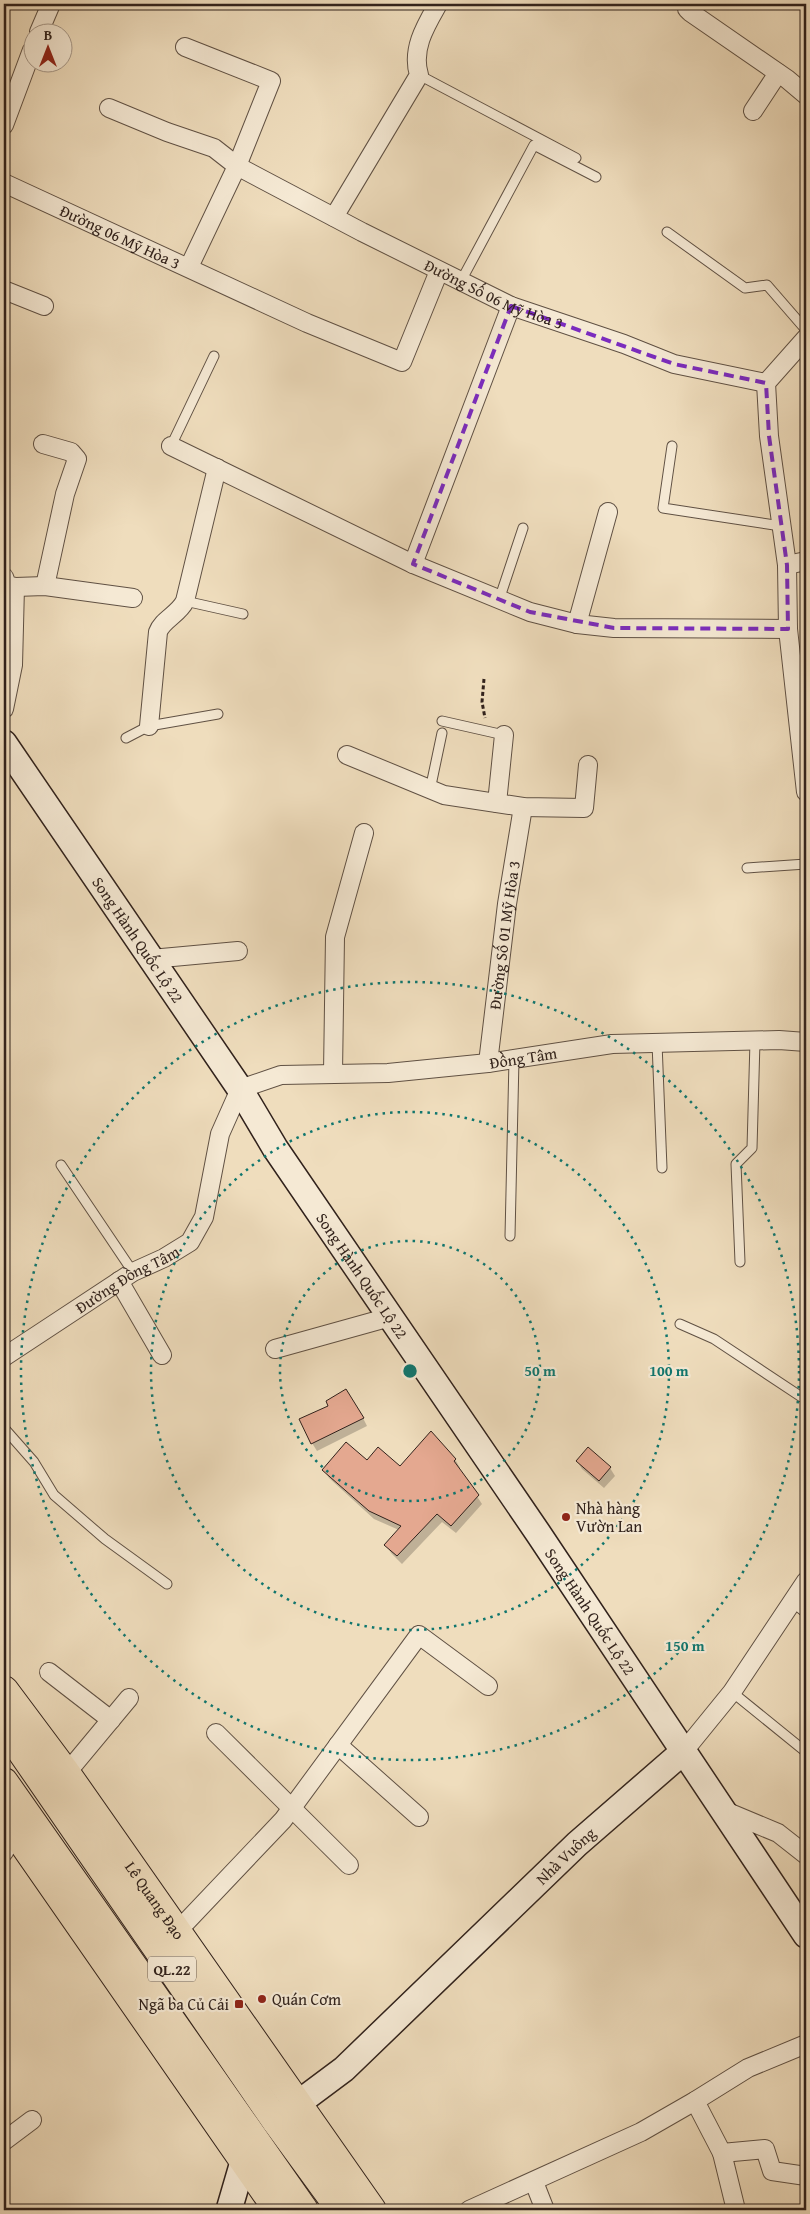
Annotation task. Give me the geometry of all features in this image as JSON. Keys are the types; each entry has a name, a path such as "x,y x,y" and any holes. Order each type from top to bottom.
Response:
{"highway":[{"name":"Lê Quang Đạo","path":"4,1690 58,1783 168,1941 296,2103 372,2210"},
{"name":"Lê Quang Đạo","path":"4,1726 58,1783"},
{"name":"QL.22","path":"4,1782 250,2152 278,2210"},
{"name":"QL.22","path":"7,1833 250,2152 304,2210"},
{"name":"Lê Quang Đạo","path":"168,1941 276,2121 340,2210"}],"street":[{"path":"43,22 50,4"},
{"path":"334,216 419,74 417,64 418,47 423,30 438,4"},
{"path":"687,4 686,8 690,12 778,72 806,95"},
{"name":"Đường 06 Mỹ Hòa 3","path":"4,183 190,267 237,166 271,80 186,47"},
{"path":"4,125 24,72"},
{"path":"753,111 778,72"},
{"name":"Đường Số 06 Mỹ Hòa 3","path":"109,108 167,132 214,148 237,166 439,271 511,306 624,344 674,364 766,384"},
{"path":"190,267 307,323 402,362 439,271"},
{"path":"4,290 44,306"},
{"path":"413,564 511,306"},
{"path":"806,338 766,384 769,436 787,565 788,629 799,651 806,792"},
{"path":"43,444 71,452 77,459 65,494 45,586"},
{"path":"171,446 413,564 530,612 577,624 614,628 788,629"},
{"path":"150,726 159,629 180,610 185,601 217,468"},
{"path":"577,624 608,512"},
{"path":"787,565 806,561"},
{"path":"4,709 13,665 9,582 133,598"},
{"path":"497,803 504,735"},
{"name":"Song Hành Quốc Lộ 22","path":"4,743 240,1088 275,1148 538,1533 806,1935"},
{"path":"347,756 444,795 524,807 584,808 588,765"},
{"name":"Đường Số 01 Mỹ Hòa 3","path":"488,1063 507,904 524,807"},
{"path":"333,1073 335,936 364,833"},
{"path":"152,959 238,951"},
{"name":"Đồng Tâm","path":"240,1088 281,1075 388,1073 488,1063 612,1044 755,1041 806,1042"},
{"name":"Đường Đồng Tâm","path":"4,1357 126,1276 164,1258 190,1242 204,1217 220,1134 240,1088"},
{"path":"126,1276 162,1355"},
{"path":"274,1349 390,1317"},
{"name":"Nhà Vuông","path":"250,2152 276,2121 296,2103 344,2069 577,1844 684,1751 732,1692 806,1581"},
{"path":"168,1941 291,1809 419,1635 488,1686"},
{"path":"49,1672 111,1720"},
{"path":"58,1783 129,1698"},
{"path":"216,1732 348,1865"},
{"path":"338,1744 419,1817"},
{"path":"723,1810 778,1833 806,1855"},
{"path":"469,2210 641,2132 748,2068 806,2044"},
{"path":"695,2101 722,2153 736,2210"},
{"path":"4,2140 32,2120"},
{"path":"722,2153 765,2149 772,2171 806,2176"},
{"path":"229,2210 250,2152"},
{"path":"534,2182 545,2210"}],"lane":[{"path":"419,74 576,158"},
{"path":"460,281 534,145 596,177"},
{"path":"667,232 746,288 767,285 806,330"},
{"path":"171,446 214,356"},
{"path":"672,446 663,508 782,526"},
{"path":"499,600 523,528"},
{"path":"185,601 243,614"},
{"path":"126,738 150,726 218,714"},
{"path":"442,721 504,735"},
{"path":"430,790 442,733"},
{"path":"747,868 806,864"},
{"path":"740,1262 736,1164 752,1148 755,1041"},
{"path":"657,1043 662,1168"},
{"path":"510,1236 514,1059"},
{"path":"61,1164 126,1276"},
{"path":"680,1324 706,1334 720,1342 806,1400"},
{"path":"4,1428 30,1456 49,1490 64,1505 105,1540 167,1584"},
{"path":"792,1602 806,1613"},
{"path":"732,1692 806,1752"}],"path":[{"path":"484,679 482,702 486,720 504,735"}],"highlighted area":[{"path":"511,306 674,364 766,383 769,436 787,565 788,629 614,628 530,612 413,564"}],"building":[{"path":"346,1389 364,1418 311,1444 299,1419 328,1406 326,1401"},
{"path":"431,1431 456,1459 454,1461 479,1495 451,1526 437,1514 397,1556 384,1545 401,1526 369,1511 322,1470 346,1442 367,1460 378,1447 400,1466"},
{"path":"588,1447 611,1467 599,1481 576,1461"}],"place":[{"name":"Nhà hàng Vườn Lan","path":"566,1517"},
{"name":"Quán Cơm","path":"262,1999"},
{"name":"Ngã ba Củ Cải","path":"239,2004"}]}
